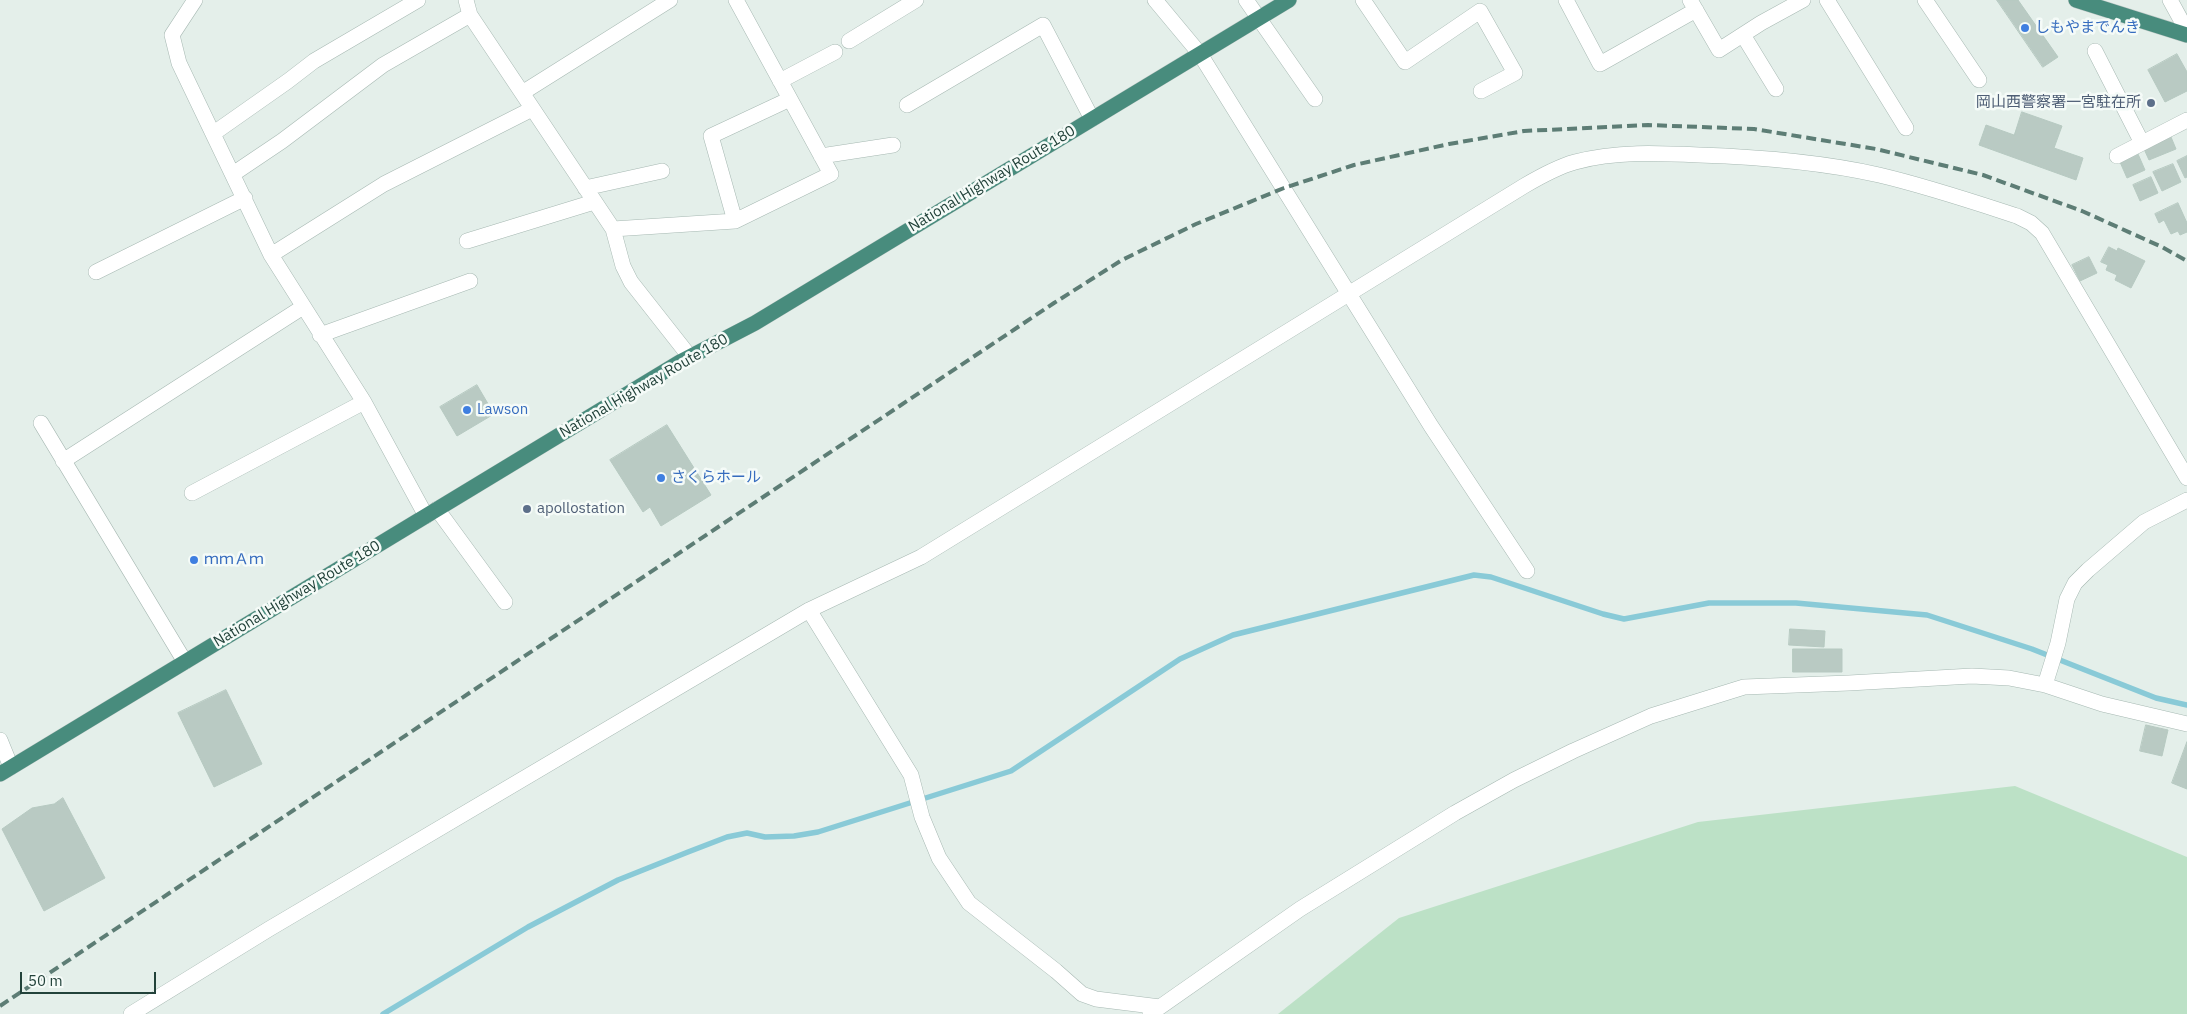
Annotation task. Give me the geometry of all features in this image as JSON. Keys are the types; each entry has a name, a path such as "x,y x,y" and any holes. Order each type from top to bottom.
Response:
{"highway":[{"name":"National Highway Route 180","path":"5,770 690,357 755,323 1289,0"},
{"path":"2076,0 2187,35"}],"street":[{"path":"195,0 172,35 180,64 272,255 431,513 505,602"},
{"path":"214,133 314,61 418,0"},
{"path":"466,0 470,15 613,229 623,266 631,282 690,357"},
{"path":"522,93 670,0"},
{"path":"613,229 735,221 831,174 736,0"},
{"path":"849,41 916,0"},
{"path":"1155,0 1200,54 1431,426 1527,571"},
{"path":"1246,0 1316,100"},
{"path":"1363,0 1405,62 1480,11 1515,72 1481,91"},
{"path":"1566,0 1600,64 1693,5 1719,50 1803,0"},
{"path":"1827,0 1906,128"},
{"path":"1925,0 1979,80"},
{"path":"2170,0 2187,31"},
{"path":"233,174 282,141 382,65 470,15"},
{"path":"907,105 1043,25 1092,120"},
{"path":"1743,35 1776,89"},
{"path":"2095,51 2142,143"},
{"path":"780,81 835,52"},
{"path":"735,221 711,136 790,99"},
{"path":"272,255 384,184 532,109"},
{"path":"2117,156 2187,120"},
{"path":"821,156 893,146"},
{"path":"131,1014 270,929 809,610 921,557 1524,186 1550,171 1575,162 1607,155 1637,153 1796,162 1878,175 2017,216 2031,223 2042,233 2187,478"},
{"path":"585,188 662,171"},
{"path":"96,272 245,198"},
{"path":"467,240 594,202"},
{"path":"320,335 470,281"},
{"path":"64,461 302,306"},
{"path":"192,493 364,402"},
{"path":"42,423 185,662"},
{"path":"2045,685 2058,643 2067,599 2075,583 2144,522 2187,500"},
{"path":"809,610 911,775 922,817 939,858 969,903 1056,971 1082,994 1096,999 1155,1010 1300,909 1455,813 1539,768 1651,716 1744,687 1972,676 2009,678 2045,685 2102,704 2187,724"},
{"path":"0,740 5,770"}],"green space":[{"path":"2015,786 2187,857 2187,1014 1278,1014 1399,918 1698,822"}],"building":[{"path":"1997,0 2018,0 2058,57 2043,67"},
{"path":"2177,54 2187,72 2187,91 2165,102 2148,70"},
{"path":"2022,112 2062,126 2054,148 2083,158 2076,180 1979,145 1986,125 2014,135"},
{"path":"2171,137 2176,149 2149,160 2144,149"},
{"path":"2138,154 2145,170 2127,178 2120,162"},
{"path":"2187,156 2187,177 2185,178 2177,161"},
{"path":"2173,164 2181,182 2162,191 2153,172"},
{"path":"2151,177 2158,193 2140,201 2133,185"},
{"path":"2178,203 2187,223 2187,232 2180,235 2178,231 2171,234 2164,220 2159,223 2155,214"},
{"path":"2109,247 2117,251 2118,248 2145,261 2131,288 2115,280 2117,275 2106,270 2108,265 2101,262"},
{"path":"2089,257 2097,273 2080,281 2072,265"},
{"name":"Lawson","path":"477,385 494,414 457,436 440,407"},
{"name":"さくらホール","path":"667,425 711,495 661,526 650,507 643,512 610,460"},
{"path":"1790,629 1825,631 1824,647 1789,645"},
{"path":"1793,649 1842,649 1842,672 1793,672"},
{"path":"226,690 262,764 214,787 178,713"},
{"path":"2146,725 2168,730 2162,756 2140,751"},
{"path":"2187,742 2187,789 2172,783"},
{"path":"63,798 105,878 44,911 2,829 32,808 54,804"}],"waterway":[{"path":"383,1014 528,927 618,880 727,837 747,833 765,837 794,836 818,832 1011,771 1180,659 1233,635 1474,575 1491,577 1603,614 1624,619 1709,603 1796,603 1927,615 2032,649 2156,698 2187,705"}],"railway":[{"path":"0,1006 1054,303 1122,260 1196,224 1284,188 1354,165 1449,144 1524,131 1648,125 1754,129 1876,149 1983,175 2082,211 2162,247 2187,261"}],"place":[{"name":"しもやまでんき","path":"2025,28"},
{"name":"岡山西警察署一宮駐在所","path":"2151,103"},
{"name":"Lawson","path":"467,410"},
{"name":"さくらホール","path":"661,478"},
{"name":"apollostation","path":"527,509"},
{"name":"ｍｍＡｍ","path":"194,560"}]}
